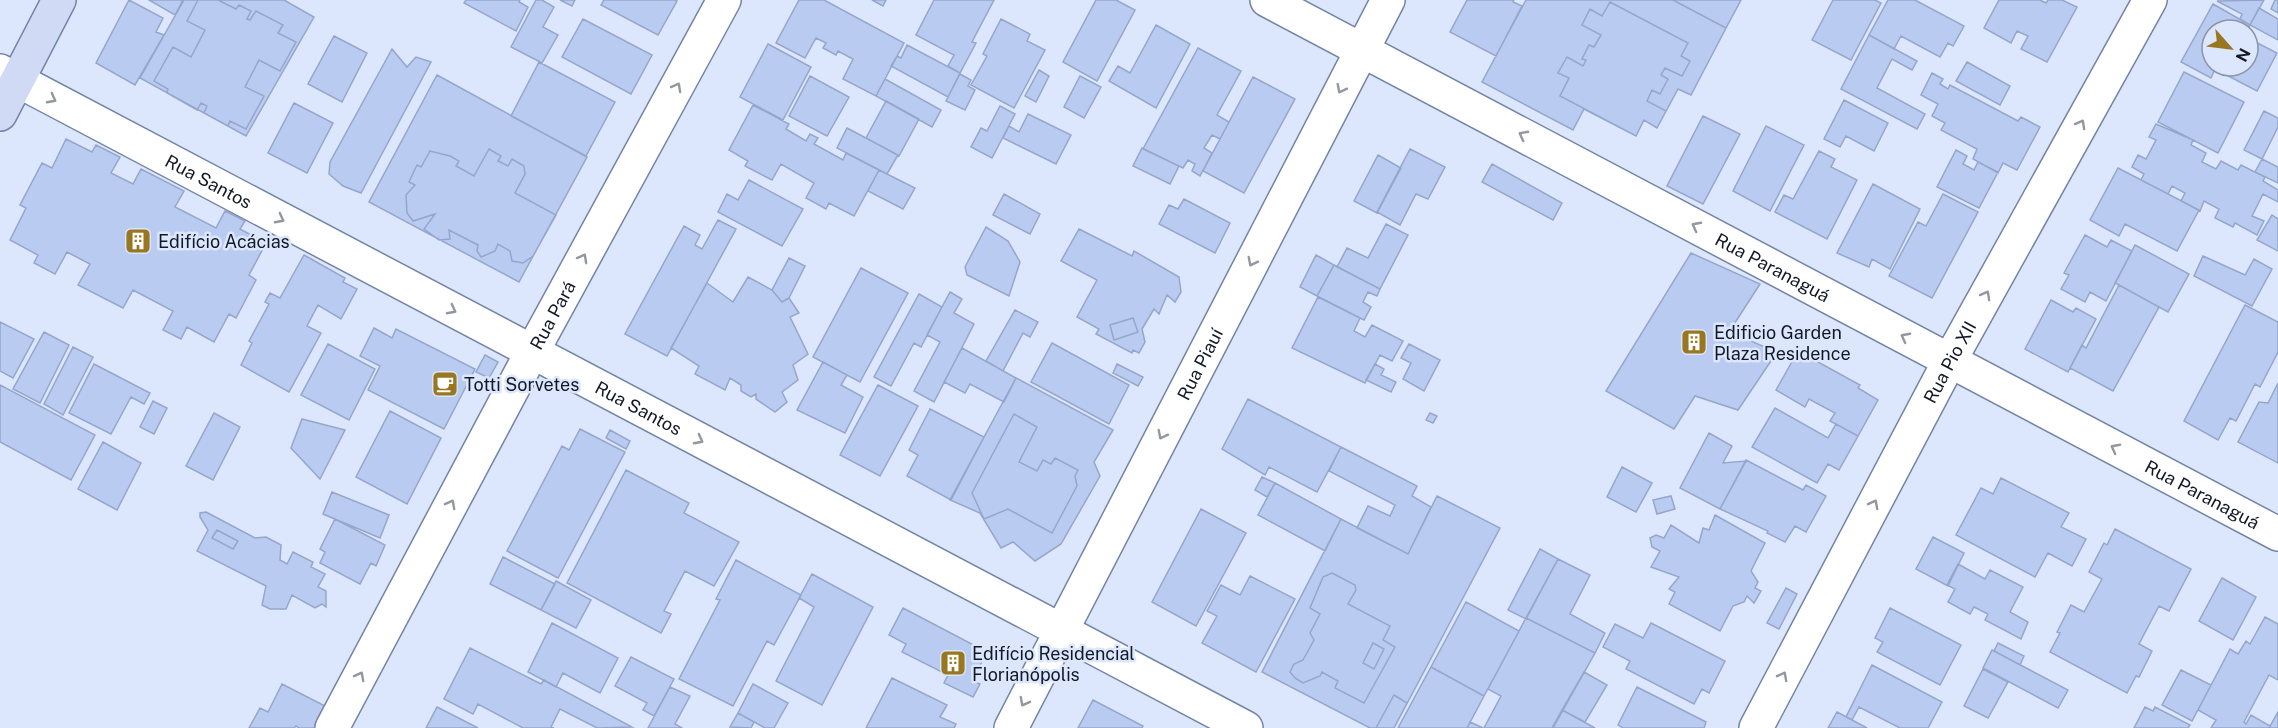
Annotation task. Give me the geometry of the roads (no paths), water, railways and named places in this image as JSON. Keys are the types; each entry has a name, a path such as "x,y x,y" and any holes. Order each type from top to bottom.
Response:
{"main road":[{"path":"0,114 9,76 60,0"}],"street":[{"name":"Rua Pará","path":"333,728 532,352 724,0"},
{"name":"Rua Paranaguá","path":"1267,0 2278,534"},
{"name":"Rua Piauí","path":"1011,728 1388,0"},
{"name":"Rua Pio XII","path":"1756,728 1950,360 2150,0"},
{"name":"Rua Santos","path":"9,76 1246,728"}],"place":[{"name":"Edifício Acácias","path":"138,241"},
{"name":"Edificio Garden Plaza Residence","path":"1694,342"},
{"name":"Totti Sorvetes","path":"445,384"},
{"name":"Edifício Residencial Florianópolis","path":"953,663"}]}
